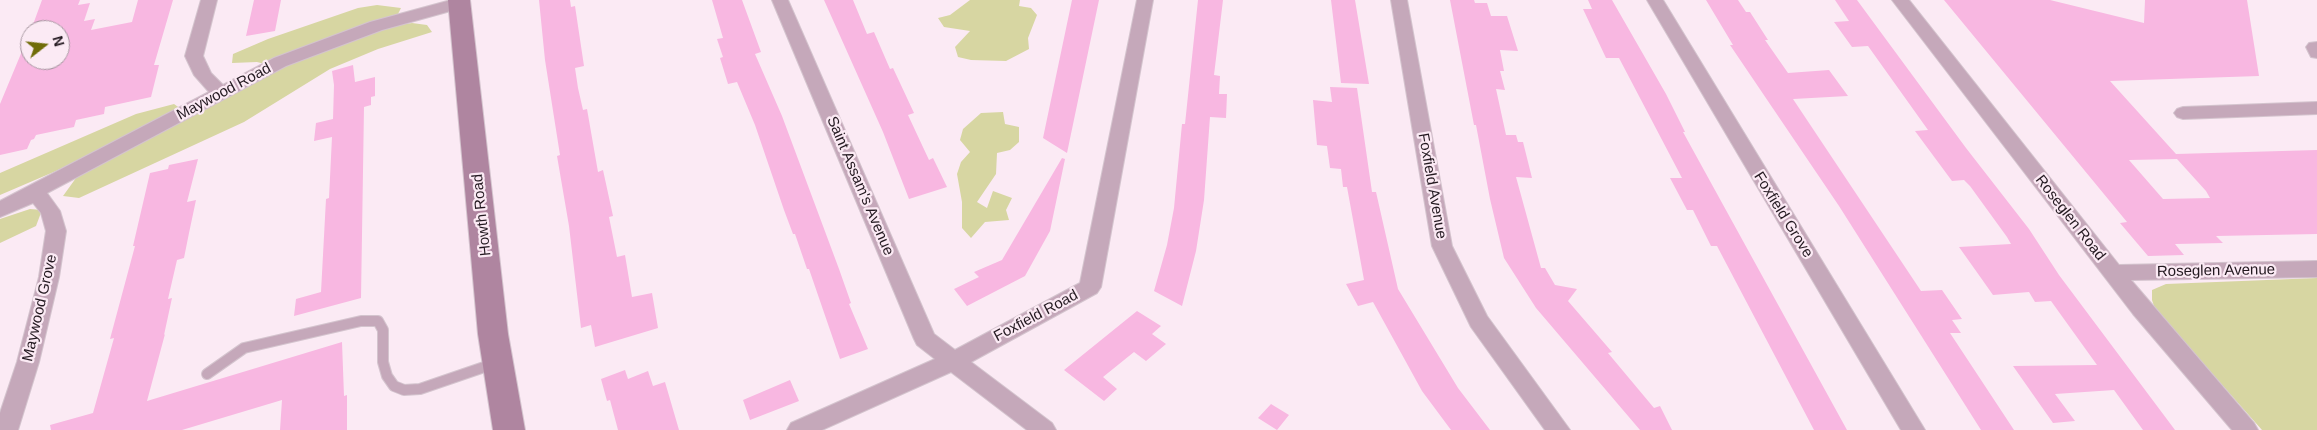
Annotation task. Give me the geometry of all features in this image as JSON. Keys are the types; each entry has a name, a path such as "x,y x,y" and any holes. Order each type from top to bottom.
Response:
{"main road":[{"name":"Howth Road","path":"459,2 497,362 509,430"}],"street":[{"path":"209,0 194,56 203,75 221,94"},
{"name":"Saint Assam's Avenue","path":"780,0 925,339 1044,430"},
{"name":"Foxfield Road","path":"799,430 953,361 1090,287 1145,0"},
{"name":"Foxfield Avenue","path":"1398,0 1442,246 1479,321 1558,430"},
{"name":"Foxfield Grove","path":"1655,0 1913,430"},
{"name":"Roseglen Road","path":"1900,0 2141,308 2246,430"},
{"name":"Maywood Road","path":"0,210 280,62 376,26 459,2"},
{"path":"2183,113 2317,108"},
{"name":"Maywood Grove","path":"6,430 28,362 49,277 56,231 50,211 40,198 32,193"},
{"name":"Roseglen Avenue","path":"2114,273 2317,269"}],"lane":[{"path":"207,374 244,348 361,321 378,321 383,330 383,362 387,376 394,386 404,390 420,388 497,362"}],"shaded area":[{"path":"970,0 1020,0 1019,6 1031,8 1037,15 1028,38 1029,49 1006,61 971,60 958,57 955,47 970,31 944,27 938,18 950,15"},
{"path":"377,5 401,8 392,26 412,23 427,25 432,32 378,49 330,69 244,122 79,198 63,196 76,178 109,158 101,148 56,171 0,195 0,173 136,114 174,104 191,116 265,64 257,62 232,63 233,54 268,39 358,8"},
{"path":"1003,112 1005,124 1019,127 1019,142 1010,150 997,153 996,174 977,202 987,208 993,191 1012,198 1006,210 1009,220 985,222 971,238 962,228 962,202 957,174 961,162 970,152 960,140 963,129 981,113"},
{"path":"30,209 42,210 36,226 0,243 0,219"},
{"path":"2317,278 2317,430 2262,430 2155,309 2152,300 2152,290 2166,284"}],"building":[{"path":"42,0 80,0 78,5 90,3 84,21 95,19 91,30 132,22 138,0 173,0 154,65 159,65 151,97 105,107 104,114 76,120 74,127 36,135 31,140 27,149 0,155 0,104 20,56 20,70 70,70 70,20 35,20"},
{"path":"254,0 281,0 275,31 246,36"},
{"path":"539,0 570,0 571,7 575,6 584,66 575,68 578,88 583,110 587,109 598,172 603,170 613,216 609,217 617,257 625,255 632,297 652,293 658,328 595,347 591,325 581,328 569,226 557,156 560,155 545,60"},
{"path":"712,0 742,0 761,52 755,54 782,116 839,269 851,303 849,304 868,349 840,359 809,269 807,269 795,234 793,234 784,210 755,125 737,82 728,84 720,58 723,57 717,39 723,38"},
{"path":"824,0 853,0 867,34 874,32 890,69 893,68 914,113 908,115 929,160 933,158 947,187 909,199 883,132"},
{"path":"1072,0 1099,0 1067,153 1043,138"},
{"path":"1198,0 1223,0 1214,75 1220,76 1219,94 1227,94 1226,118 1210,117 1204,200 1196,251 1182,306 1154,291 1167,245 1174,208 1182,124 1185,124"},
{"path":"1331,0 1355,0 1369,84 1341,83"},
{"path":"1450,0 1474,0 1475,3 1487,3 1491,16 1507,16 1518,51 1500,50 1504,71 1500,71 1505,90 1496,89 1506,135 1516,135 1518,142 1523,142 1532,178 1516,177 1541,268 1545,268 1555,285 1577,289 1568,301 1612,352 1608,353 1654,408 1660,406 1672,430 1640,430 1536,308 1504,258 1490,199 1476,125 1474,125"},
{"path":"1588,0 1612,0 1666,94 1685,132 1683,132 1847,430 1814,430 1717,246 1711,246 1693,210 1687,210 1670,178 1682,178 1619,58 1606,58 1583,9 1592,9"},
{"path":"1706,0 1738,0 1746,12 1750,12 1768,40 1765,40 1788,73 1829,70 1848,96 1793,99 1921,291 1942,290 1962,319 1952,320 1961,333 1950,333 2014,430 1981,430 1839,206 1730,45 1733,45"},
{"path":"1835,0 1857,0 1966,148 2029,229 2059,275 2175,430 2143,430 2114,390 2055,394 2075,421 2053,423 2013,366 2097,365 2051,301 2035,302 2029,292 1993,295 1959,247 2011,244 1970,186 1964,180 1952,181 1915,131 1928,130 1868,46 1852,47 1834,22 1849,21"},
{"path":"1944,0 2050,0 2144,23 2145,0 2247,0 2259,76 2110,81 2176,154 2317,150 2317,234 2216,236 2223,243 2175,244 2184,255 2148,256 2120,223 2127,222","holes":["2177,159 2210,198 2163,199 2129,160"]},
{"path":"353,65 355,82 375,77 375,96 371,97 371,105 364,107 361,298 294,316 296,299 321,292 326,199 329,198 332,137 314,141 316,123 333,119 334,85 332,71"},
{"path":"1330,87 1357,88 1372,192 1376,192 1398,289 1458,388 1490,430 1451,430 1422,391 1373,302 1358,306 1346,284 1364,280 1347,187 1343,187 1341,169 1330,168 1327,146 1317,145 1313,100 1332,102"},
{"path":"1062,158 1065,159 1050,231 1025,276 967,306 954,289 979,277 974,272 1002,260"},
{"path":"198,159 187,202 196,200 184,258 177,260 168,299 172,298 165,334 147,401 342,342 344,396 347,395 347,430 280,430 282,400 182,430 51,430 50,425 93,413 114,338 110,339 135,246 133,246 150,173 168,169 169,165"},
{"path":"1137,311 1161,326 1152,334 1166,344 1146,361 1134,352 1103,377 1117,389 1104,401 1064,370"},
{"path":"625,370 628,379 648,371 653,386 665,382 679,430 618,430 610,400 607,401 601,379"},
{"path":"790,380 799,401 750,420 743,400"},
{"path":"1271,404 1289,415 1277,430 1258,418"}]}
